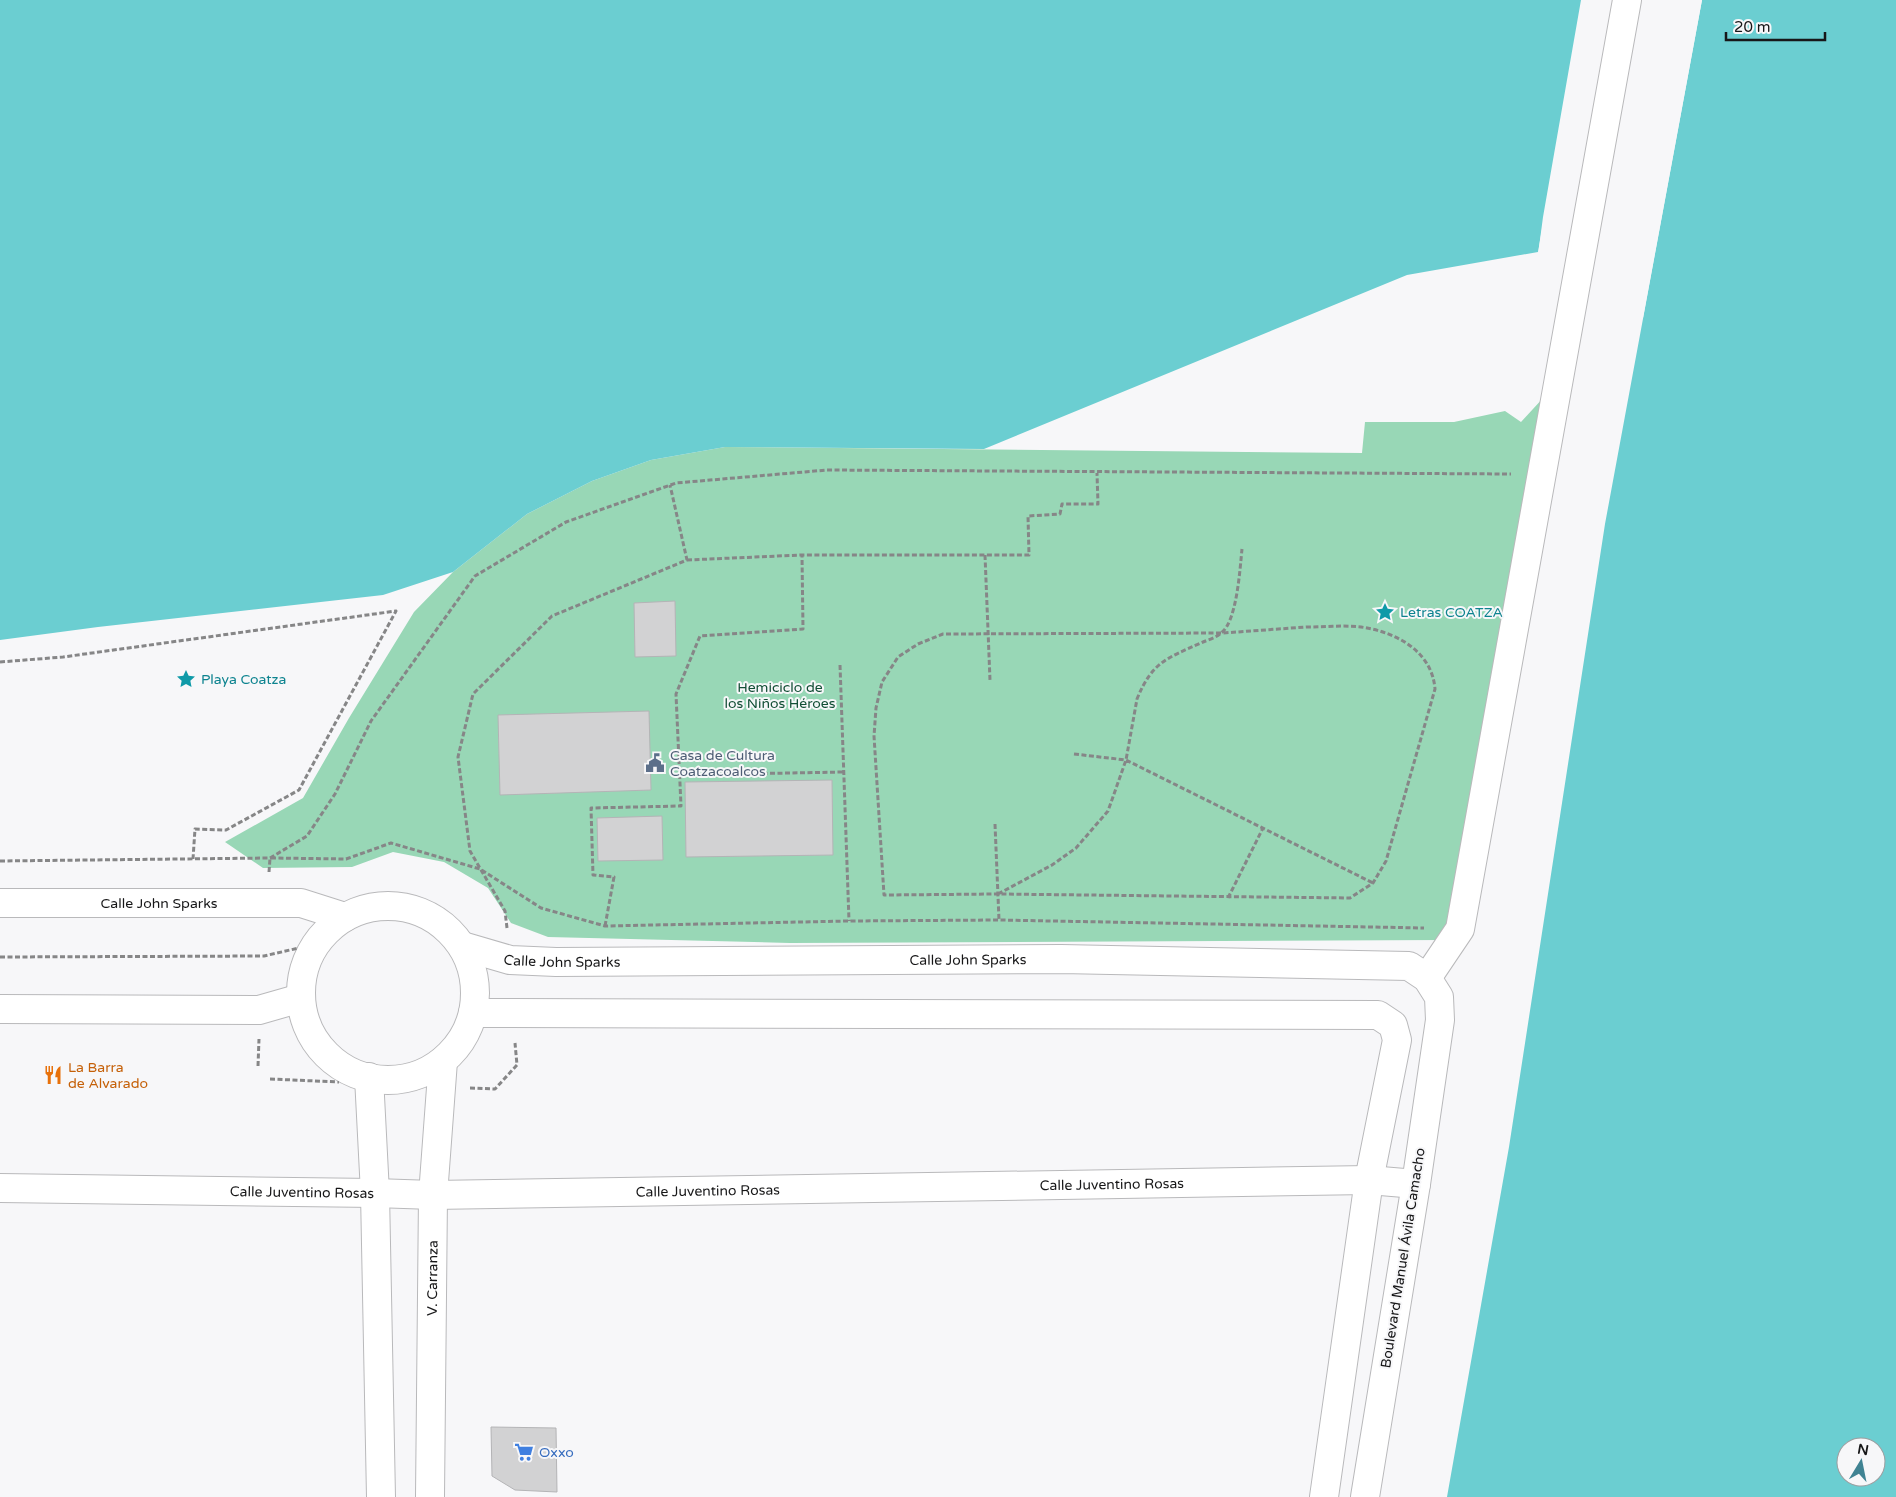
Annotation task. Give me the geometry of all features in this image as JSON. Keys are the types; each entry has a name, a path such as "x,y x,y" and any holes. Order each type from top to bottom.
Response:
{"main road":[{"path":"1427,978 1460,929 1627,0"},
{"name":"Calle John Sparks","path":"0,903 302,903 345,917"},
{"path":"387,906 409,908 430,916 448,929 462,946 472,967 475,990 473,1013 466,1031 442,1074 420,1074 395,1079 369,1080 343,1067 322,1049 308,1025 301,998 302,979 307,960 316,944 329,929 345,917 366,909 387,906"},
{"name":"Calle John Sparks","path":"462,946 510,960 566,962 1061,959 1348,964 1409,966 1427,978"},
{"name":"Boulevard Manuel Ávila Camacho","path":"1365,1497 1416,1184 1440,1020 1439,997 1427,978"},
{"path":"0,1009 259,1010 301,998"},
{"path":"473,1013 1378,1015 1393,1025 1397,1040 1369,1180 1324,1497"},
{"name":"V. Carranza","path":"430,1497 433,1195 442,1074"},
{"path":"369,1080 376,1193 382,1497"},
{"name":"Calle Juventino Rosas","path":"0,1188 433,1195 1369,1180 1416,1184"}],"path":[{"path":"270,858 307,836 335,794 371,721 475,576 566,522 676,483 826,470 1542,475"},
{"path":"510,960 505,911 470,851 458,757 473,694 552,616 687,560 802,555 1029,555 1028,516 1060,514 1062,504 1098,504 1097,473"},
{"path":"670,485 687,560"},
{"path":"998,894 1052,865 1076,848 1108,811 1126,760 1137,699 1153,670 1164,660 1223,633 1233,612 1238,589 1242,549"},
{"path":"605,926 614,877 593,875 591,808 681,806 676,694 700,636 803,629 802,555"},
{"path":"985,555 990,680"},
{"path":"0,662 82,654 396,611 299,790 226,830 195,829 193,859"},
{"path":"1306,627 1361,627 1386,633 1410,645 1420,652 1428,664 1434,678 1435,690 1386,861 1373,883 1350,898 998,894 884,896 874,736 876,708 882,682 898,657 918,644 943,634 1223,633 1306,627"},
{"path":"840,665 849,921"},
{"path":"1074,754 1126,760 1373,883"},
{"path":"680,775 844,772"},
{"path":"995,824 999,920"},
{"path":"1228,898 1263,828"},
{"path":"0,861 346,859 390,843 480,869 541,908 605,926 999,920 1460,929"},
{"path":"0,957 264,956 316,944"},
{"path":"442,1074 495,1090 517,1064 513,1013"},
{"path":"270,1079 369,1080"}],"green space":[{"name":"Hemiciclo de los Niños Héroes","path":"1544,397 1444,940 790,943 548,937 511,923 488,888 444,862 393,852 352,867 263,868 225,842 303,798 414,612 453,572 527,514 592,481 651,460 725,447 1362,453 1365,422 1454,422 1505,411 1521,422"}],"water":[{"path":"0,0 1582,0 1538,252 1407,275 984,449 725,447 651,460 592,481 527,514 453,572 383,595 0,640"},
{"path":"1702,0 1896,0 1896,1497 1447,1497 1509,1147 1605,524"}],"pier":[{"path":"1581,0 1584,0 1541,253 1538,255 1543,217"},
{"path":"1699,0 1702,0 1643,318 1640,318"}],"building":[{"path":"675,601 676,656 635,657 634,603"},
{"path":"649,711 651,790 500,795 498,715"},
{"path":"832,780 833,855 686,857 685,782"},
{"path":"662,816 663,860 598,861 597,818"},
{"name":"Oxxo","path":"491,1427 556,1428 557,1492 515,1490 492,1476"}],"place":[{"name":"Letras COATZA","path":"1385,612"},
{"name":"Playa Coatza","path":"186,679"},
{"name":"Casa de Cultura Coatzacoalcos","path":"655,763"},
{"name":"La Barra de Alvarado","path":"53,1075"},
{"name":"Oxxo","path":"524,1452"}]}
